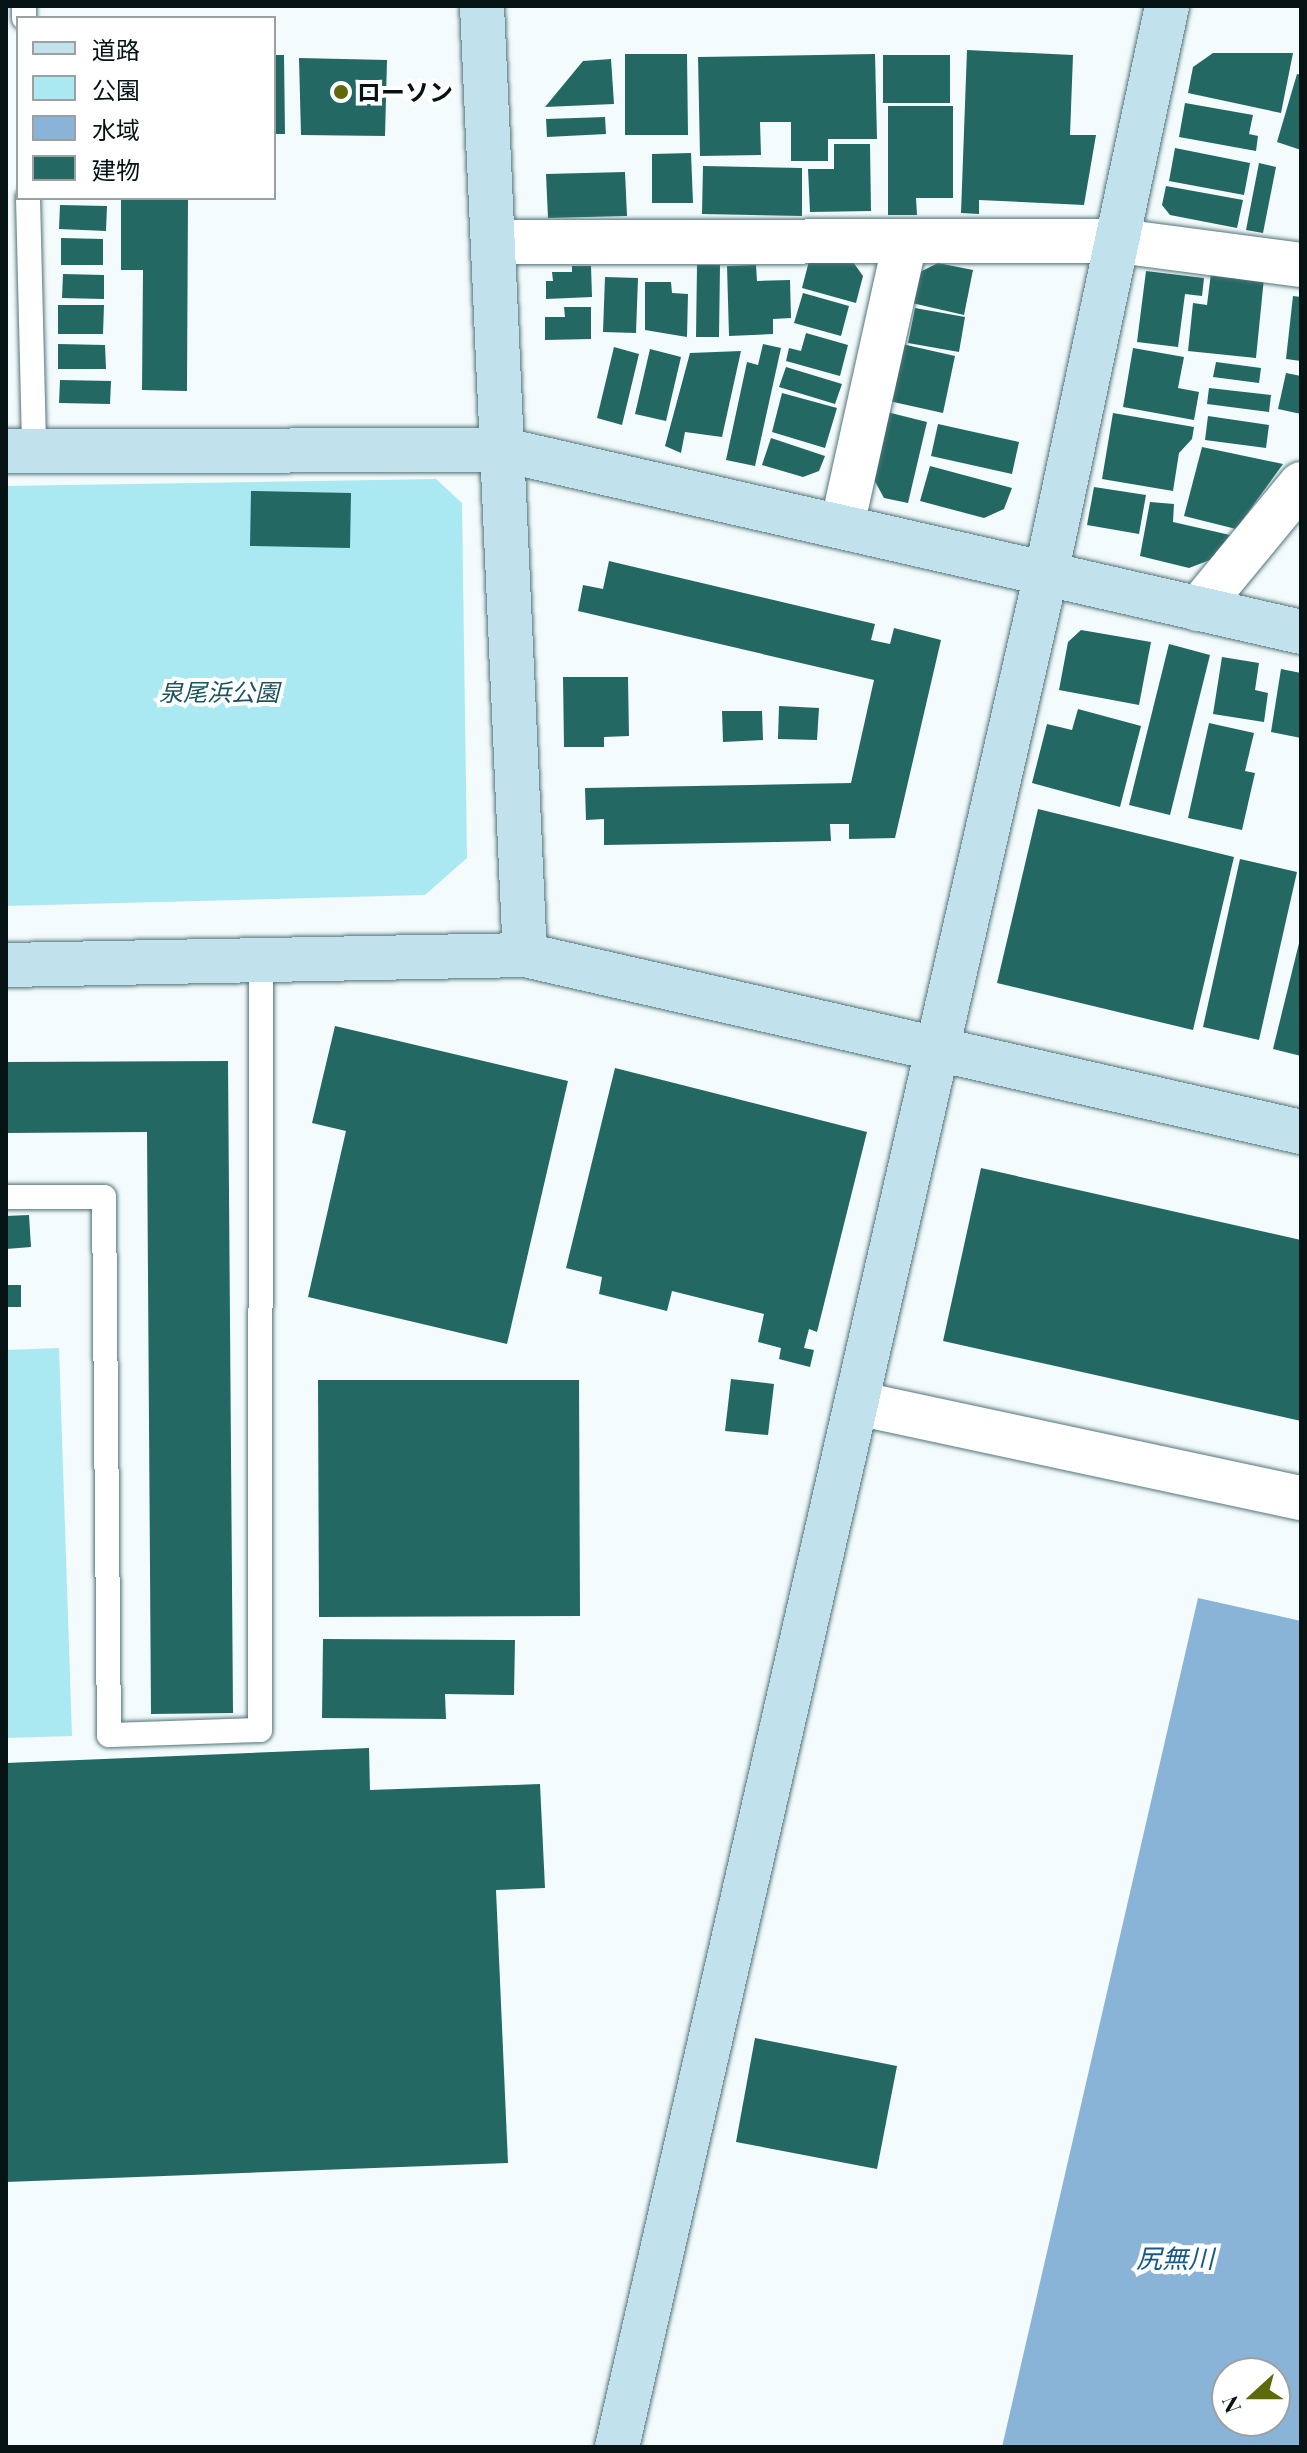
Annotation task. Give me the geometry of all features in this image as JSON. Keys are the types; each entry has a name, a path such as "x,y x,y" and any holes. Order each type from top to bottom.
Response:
{"street":[{"path":"482,6 525,955"},
{"path":"617,2447 1046,574 1167,6"},
{"path":"493,242 1119,241 1301,265"},
{"path":"842,526 905,242"},
{"path":"20,451 504,450 1301,632"},
{"path":"1198,609 1301,484"},
{"path":"6,965 261,963 525,955 1301,1132"},
{"path":"857,1403 1301,1498"}],"lane":[{"path":"20,451 28,200"},
{"path":"6,1197 104,1197 109,1735 260,1730 261,963"}],"green space":[{"name":"泉尾浜公園","path":"436,479 462,503 467,858 425,895 6,906 6,486"},
{"path":"59,1348 72,1736 6,1738 6,1350"}],"water":[{"name":"尻無川","path":"1198,1598 1301,1621 1301,2447 1002,2447"}],"building":[{"path":"967,50 1073,55 1070,135 1096,135 1084,205 979,200 979,214 961,213"},
{"path":"1213,53 1293,53 1281,113 1188,93 1193,67"},
{"path":"625,54 687,54 688,135 625,135"},
{"path":"875,54 877,139 828,139 828,161 791,161 791,122 760,122 761,155 700,156 698,57"},
{"path":"276,55 284,55 285,134 276,134"},
{"path":"883,55 950,55 950,103 883,103"},
{"path":"299,58 387,60 385,136 301,135"},
{"path":"611,59 614,104 545,107 583,61"},
{"path":"1297,74 1301,75 1301,150 1277,142"},
{"path":"1185,103 1253,115 1249,134 1258,136 1256,151 1179,137"},
{"path":"888,106 953,106 953,198 916,198 917,215 888,215"},
{"path":"605,117 606,134 547,137 546,119"},
{"path":"834,144 870,144 871,211 810,212 808,169 834,169"},
{"path":"1175,148 1250,163 1244,195 1169,181"},
{"path":"691,153 693,203 652,203 652,154"},
{"path":"1259,163 1276,167 1263,233 1246,230"},
{"path":"703,166 802,168 802,216 702,214"},
{"path":"625,172 627,216 548,218 546,174"},
{"path":"1166,186 1243,200 1237,228 1170,215 1162,205"},
{"path":"121,200 188,200 187,391 142,390 143,270 121,270"},
{"path":"60,205 107,206 106,231 59,229"},
{"path":"61,238 103,239 103,265 61,265"},
{"path":"809,261 853,262 863,276 856,303 802,288"},
{"path":"938,263 973,270 964,315 912,303 918,273"},
{"path":"697,265 720,265 719,337 696,337"},
{"path":"756,265 757,281 790,280 791,318 773,319 773,334 729,336 727,266"},
{"path":"572,266 591,266 592,297 546,299 546,281 553,281 552,272 572,272"},
{"path":"1146,271 1204,278 1202,296 1185,294 1178,347 1137,342"},
{"path":"1211,273 1264,278 1256,358 1188,351 1193,303 1207,305"},
{"path":"63,274 104,275 104,299 62,298"},
{"path":"605,277 638,278 636,333 603,332"},
{"path":"645,282 671,282 672,293 688,294 687,337 645,330"},
{"path":"803,293 849,306 841,336 794,323"},
{"path":"1293,296 1301,297 1301,361 1286,359"},
{"path":"58,305 104,305 103,334 58,334"},
{"path":"564,307 591,307 591,339 545,340 545,317 565,317"},
{"path":"915,308 965,317 959,352 908,343"},
{"path":"806,333 848,345 840,376 786,361 789,348 801,351"},
{"path":"58,344 105,345 106,369 58,369"},
{"path":"763,344 781,348 755,466 726,460 747,362 758,365"},
{"path":"902,344 955,356 943,413 889,401"},
{"path":"614,347 639,354 622,425 597,418"},
{"path":"1133,348 1184,357 1178,388 1199,392 1194,420 1123,407"},
{"path":"650,349 681,357 666,421 635,414"},
{"path":"741,351 722,437 685,432 681,453 665,446 690,353"},
{"path":"1216,362 1261,368 1259,383 1213,377"},
{"path":"786,367 842,384 835,404 779,387"},
{"path":"1286,373 1301,376 1301,414 1278,409"},
{"path":"60,380 111,381 110,404 59,403"},
{"path":"1209,388 1271,395 1269,412 1207,404"},
{"path":"782,393 837,408 825,448 772,432"},
{"path":"887,412 927,422 908,503 884,498 872,476"},
{"path":"1113,413 1194,427 1192,439 1179,453 1173,491 1102,479"},
{"path":"1208,416 1269,425 1266,448 1205,440"},
{"path":"938,424 1019,442 1012,474 931,456"},
{"path":"771,438 825,456 819,471 803,477 762,465"},
{"path":"1202,447 1283,464 1236,529 1184,516"},
{"path":"930,466 1012,488 1004,509 984,518 920,501"},
{"path":"1094,487 1146,495 1139,534 1087,525"},
{"path":"251,491 351,493 350,548 250,546"},
{"path":"1150,502 1174,504 1173,522 1230,535 1210,560 1189,568 1140,556"},
{"path":"609,561 875,624 871,640 890,644 894,628 941,640 895,838 849,839 849,824 830,824 831,841 604,845 604,819 586,820 585,788 851,783 874,680 578,611 583,585 603,589"},
{"path":"1081,630 1151,642 1139,705 1059,690 1068,642"},
{"path":"1169,644 1210,655 1170,815 1129,805"},
{"path":"1222,657 1259,663 1255,690 1268,693 1264,722 1213,714"},
{"path":"1281,669 1301,673 1301,738 1271,732"},
{"path":"563,677 628,677 629,736 604,737 604,747 564,747"},
{"path":"779,706 819,708 817,740 778,739"},
{"path":"1078,709 1141,726 1120,807 1032,783 1047,724 1072,730"},
{"path":"722,711 762,711 763,740 723,742"},
{"path":"1209,723 1254,733 1245,771 1255,773 1242,830 1188,818"},
{"path":"1038,809 1234,857 1193,1030 997,983"},
{"path":"1240,859 1297,872 1259,1040 1203,1027"},
{"path":"1301,935 1301,1056 1273,1049"},
{"path":"335,1026 568,1081 507,1344 308,1297 346,1131 312,1123"},
{"path":"228,1061 233,1713 151,1714 147,1132 6,1133 6,1062"},
{"path":"615,1068 867,1132 817,1332 809,1329 804,1348 814,1350 810,1367 779,1359 781,1348 758,1342 764,1314 672,1291 667,1311 599,1294 602,1277 566,1268"},
{"path":"981,1168 1301,1240 1301,1421 943,1341"},
{"path":"29,1215 31,1247 6,1249 6,1216"},
{"path":"6,1285 21,1285 21,1307 6,1307"},
{"path":"731,1379 774,1384 768,1435 725,1431"},
{"path":"318,1380 579,1380 580,1616 319,1617"},
{"path":"323,1639 515,1640 514,1695 445,1694 446,1719 322,1718"},
{"path":"369,1748 370,1790 540,1784 545,1888 496,1890 508,2163 6,2182 6,1763"},
{"path":"755,2038 897,2066 877,2169 736,2142"}],"place":[{"name":"ローソン","path":"341,92"}]}
